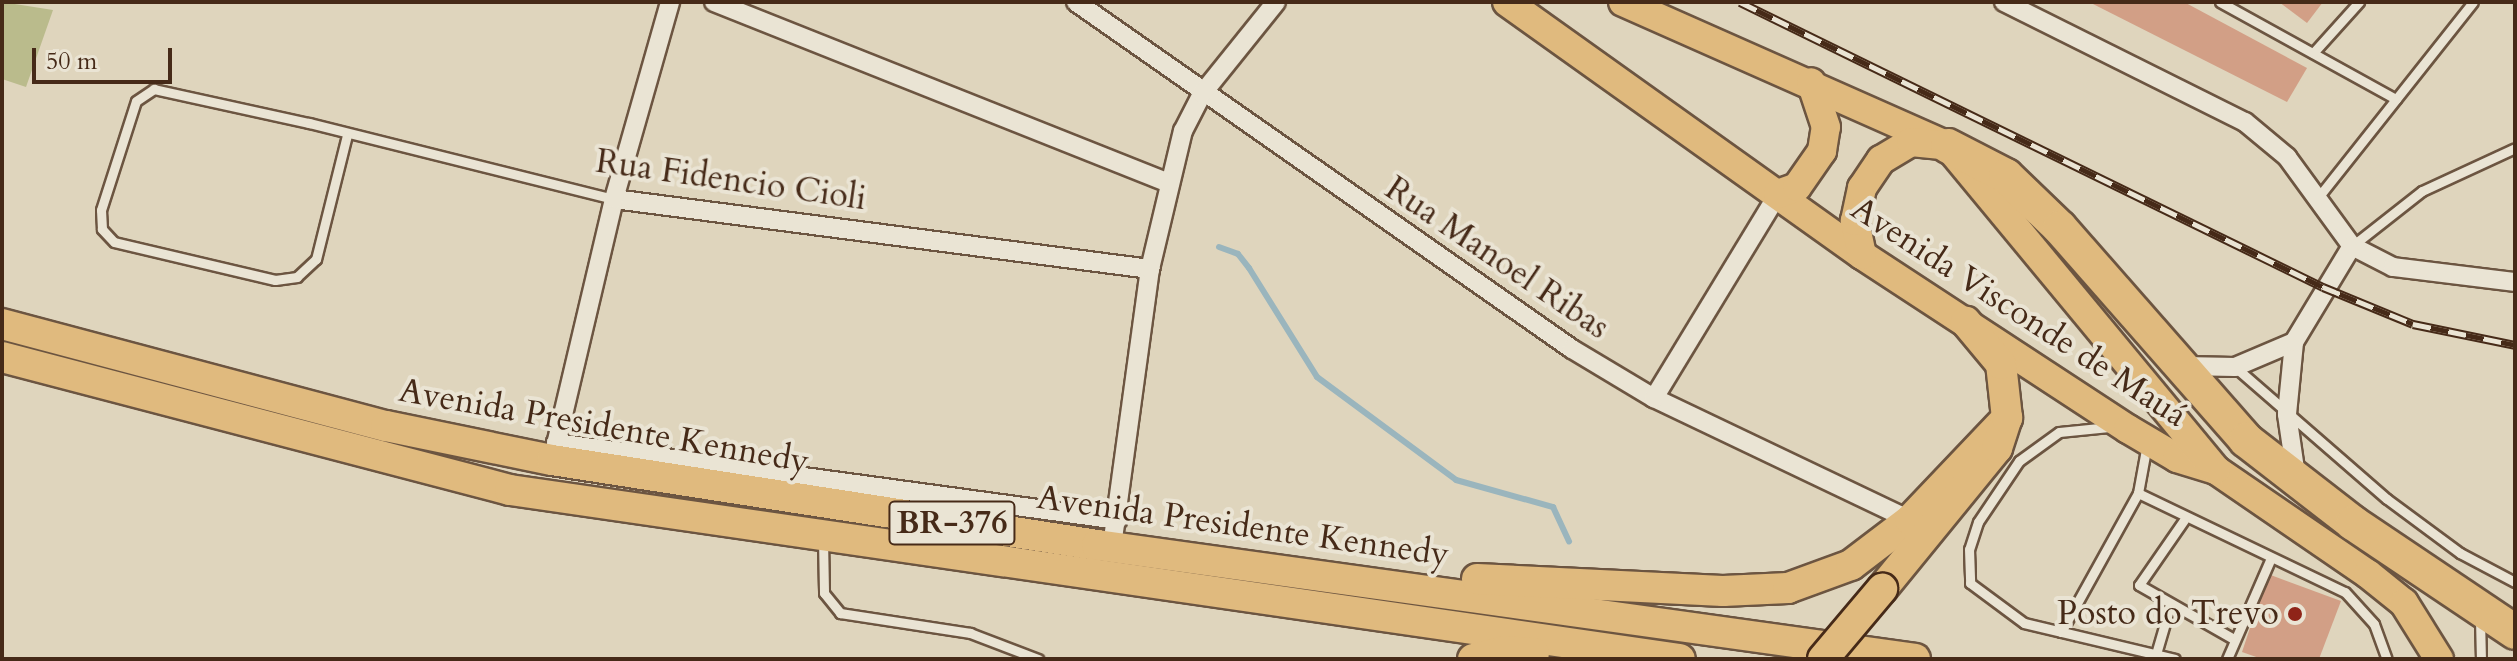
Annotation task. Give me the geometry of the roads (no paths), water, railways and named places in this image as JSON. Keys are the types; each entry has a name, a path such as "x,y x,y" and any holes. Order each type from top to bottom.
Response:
{"highway":[{"path":"1948,146 2006,176 2060,228 2246,440 2297,482 2515,632"},
{"path":"1823,659 1997,448 2007,418 2001,364 1966,322"},
{"name":"Avenida Presidente Kennedy","path":"2,324 386,426 1115,533 1215,559 1915,659"},
{"name":"Avenida Presidente Kennedy","path":"2,357 510,490 1680,659"},
{"path":"1215,559 1393,575 1723,591 1788,588 1851,565 1910,520 2007,418"},
{"path":"1473,659 1504,651 1654,659"}],"main road":[{"name":"Avenida Visconde de Mauá","path":"1507,2 1862,255 2138,435 2177,458 2227,478"},
{"name":"Avenida Visconde de Mauá","path":"1623,2 1811,82 1948,146 2227,478"},
{"path":"1778,194 1797,187 1822,151 1826,127 1811,82"},
{"path":"1862,255 1855,221 1862,188 1881,160 1911,142 1948,146"},
{"path":"2227,478 2404,603 2439,659"}],"street":[{"path":"554,451 614,199 670,2"},
{"path":"714,2 1168,183"},
{"name":"Rua Manoel Ribas","path":"1076,2 1202,94 1572,349 1654,398 1910,520"},
{"path":"1115,533 1150,269 1168,183 1202,94 1276,2"},
{"path":"2004,2 2245,122 2320,195 2352,246 2393,267 2515,282"},
{"path":"1654,398 1778,194"},
{"name":"Rua Fidencio Cioli","path":"614,199 1150,269"},
{"path":"2297,482 2287,414 2294,342 2352,246"},
{"path":"2179,366 2235,367 2294,342"}],"lane":[{"path":"2220,2 2396,99"},
{"path":"2313,53 2359,2"},
{"path":"2320,195 2473,2"},
{"name":"Rua Fidencio Cioli","path":"347,135 316,259 297,277 275,280 114,242 102,229 101,210 144,92 154,89 309,123 347,135 614,199"},
{"path":"2352,246 2422,191 2515,148"},
{"path":"2235,367 2387,499 2460,553 2515,582"},
{"path":"2061,632 2138,493 2138,435 2076,427 2040,443 2003,479 1978,522 1969,565 1977,594 2024,623 2061,632 2156,654 2175,659"},
{"path":"2138,493 2184,520 2345,592 2374,624 2387,659"},
{"path":"2184,520 2140,576 2143,591 2232,638"},
{"path":"823,536 824,593 840,613 970,633 1038,659"},
{"path":"2227,659 2232,638 2270,560"},
{"path":"2477,604 2481,659"},
{"path":"2156,654 2170,606"}],"waterway":[{"path":"1219,247 1238,254 1249,268 1317,377 1456,480 1553,507 1569,542"}],"railway":[{"path":"1740,2 2323,287 2413,324 2515,345"}],"place":[{"name":"Posto do Trevo","path":"2295,614"}]}
